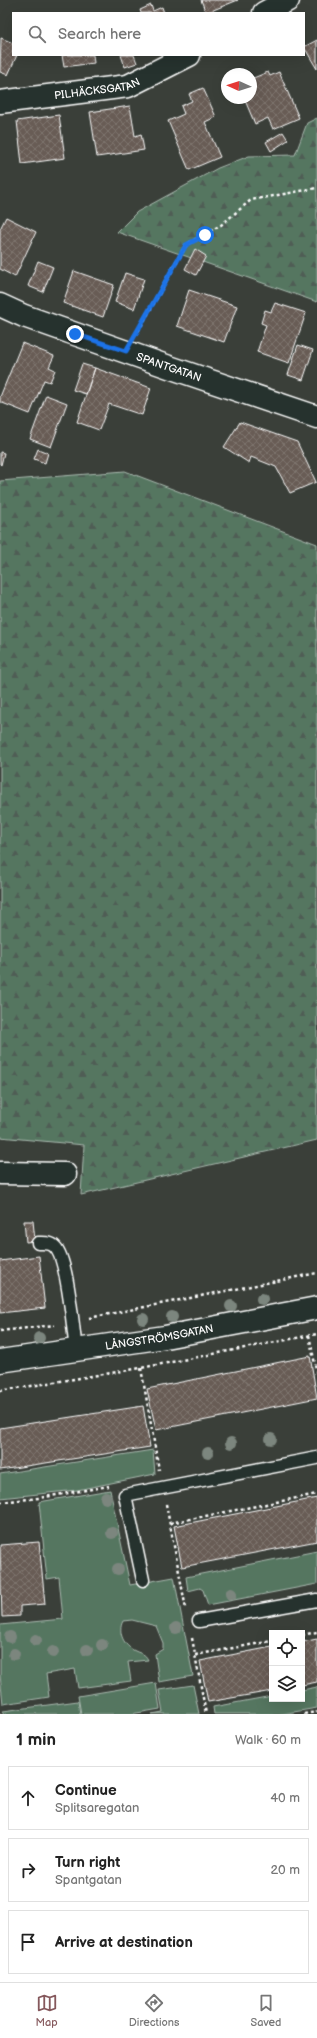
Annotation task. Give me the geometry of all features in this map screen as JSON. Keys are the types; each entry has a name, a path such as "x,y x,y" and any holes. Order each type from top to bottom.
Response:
{"street":[{"path":"266,12 288,0"},
{"name":"PILHÄCKSGATAN","path":"0,102 128,86 187,56"},
{"name":"SPANTGATAN","path":"0,305 24,316 317,417"},
{"path":"0,1173 65,1174"},
{"name":"LÅNGSTRÖMSGATAN","path":"0,1361 165,1337 317,1308"}],"lane":[{"path":"38,1243 48,1243 54,1246 60,1253 76,1350"},
{"path":"143,1580 125,1495 317,1458"},
{"path":"199,1621 317,1600"}],"path":[{"path":"126,351 186,245 222,225 251,200 317,188"},
{"path":"0,1331 72,1322 317,1273"},
{"path":"0,1391 141,1368 317,1334"},
{"path":"309,1335 317,1374"},
{"path":"141,1368 187,1612"},
{"path":"170,1523 317,1494"},
{"path":"305,1634 317,1632"},
{"path":"191,1634 206,1714"},
{"path":"195,1655 269,1642"},
{"path":"304,1714 317,1712"}],"green space":[{"path":"317,118 317,302 117,232 137,212 218,168 249,156 295,155 307,123"},
{"path":"125,471 317,544 317,1140 81,1195 84,1145 0,1137 0,481"},
{"path":"153,1450 155,1474 77,1490 0,1498 0,1474"},
{"path":"110,1490 130,1585 174,1577 193,1676 159,1682 155,1654 163,1649 163,1643 156,1626 132,1620 123,1621 121,1625 121,1634 125,1642 131,1649 144,1655 148,1660 128,1662 131,1681 78,1688 75,1669 46,1674 49,1697 3,1704 0,1675 0,1625 63,1619 59,1577 47,1579 39,1502"},
{"path":"317,1551 317,1584 208,1605 203,1590 200,1588 188,1591 186,1577"},
{"path":"156,1683 160,1709 131,1714 81,1714 78,1696"},
{"path":"193,1685 199,1714 152,1714 163,1712 159,1690"},
{"path":"317,1687 317,1708 282,1714 214,1714 213,1707 269,1697 269,1702 305,1702 305,1689"},
{"path":"78,1701 80,1714 3,1714 3,1711"}],"building":[{"path":"201,0 238,0 208,12 206,12"},
{"path":"151,5 153,11 162,7 164,12 141,12 140,10"},
{"path":"1,38 12,43 12,56 17,56 8,75 0,72"},
{"path":"317,40 317,69 305,49 305,46"},
{"path":"62,56 93,56 94,63 64,67"},
{"path":"121,56 134,56 137,63 125,67"},
{"path":"268,72 270,76 279,72 299,118 273,129 268,118 255,124 247,104 257,104 257,77"},
{"path":"203,88 216,117 205,122 220,157 189,170 168,121 184,114 181,106 192,101 189,94"},
{"path":"130,106 135,136 141,134 144,150 97,157 90,112"},
{"path":"59,115 65,158 22,164 17,121"},
{"path":"283,132 288,140 271,151 266,142"},
{"path":"6,217 36,232 15,277 0,269 0,229"},
{"path":"195,249 206,256 196,275 185,269"},
{"path":"38,261 53,267 43,292 28,286"},
{"path":"74,271 114,285 103,317 63,303"},
{"path":"125,273 144,279 134,309 115,302"},
{"path":"189,290 237,306 224,342 177,326"},
{"path":"275,303 306,313 289,363 257,352 266,325 261,323 265,310 271,312"},
{"path":"22,343 54,356 49,367 55,370 50,382 44,380 30,414 0,402 0,397"},
{"path":"298,345 313,350 303,380 288,375"},
{"path":"82,364 95,368 86,394 73,390"},
{"path":"95,368 151,388 142,415 109,404 99,430 77,422"},
{"path":"46,395 67,403 51,447 30,439"},
{"path":"240,422 297,442 316,482 290,493 276,467 251,457 249,463 224,447"},
{"path":"38,449 48,453 45,463 34,459"},
{"path":"0,452 4,453 1,465 0,464"},
{"path":"24,1221 33,1221 35,1241 26,1242"},
{"path":"39,1256 45,1308 0,1313 0,1261"},
{"path":"310,1356 317,1398 156,1430 147,1389"},
{"path":"143,1406 150,1447 0,1470 0,1428"},
{"path":"317,1498 317,1541 182,1567 174,1526"},
{"path":"39,1542 45,1604 20,1606 20,1616 2,1617 0,1545"},
{"path":"317,1639 317,1682 305,1684 305,1666 305,1641"},
{"path":"269,1648 269,1692 208,1702 200,1661"}],"route":[{"path":"75,334 126,351 186,245 205,235"}]}
